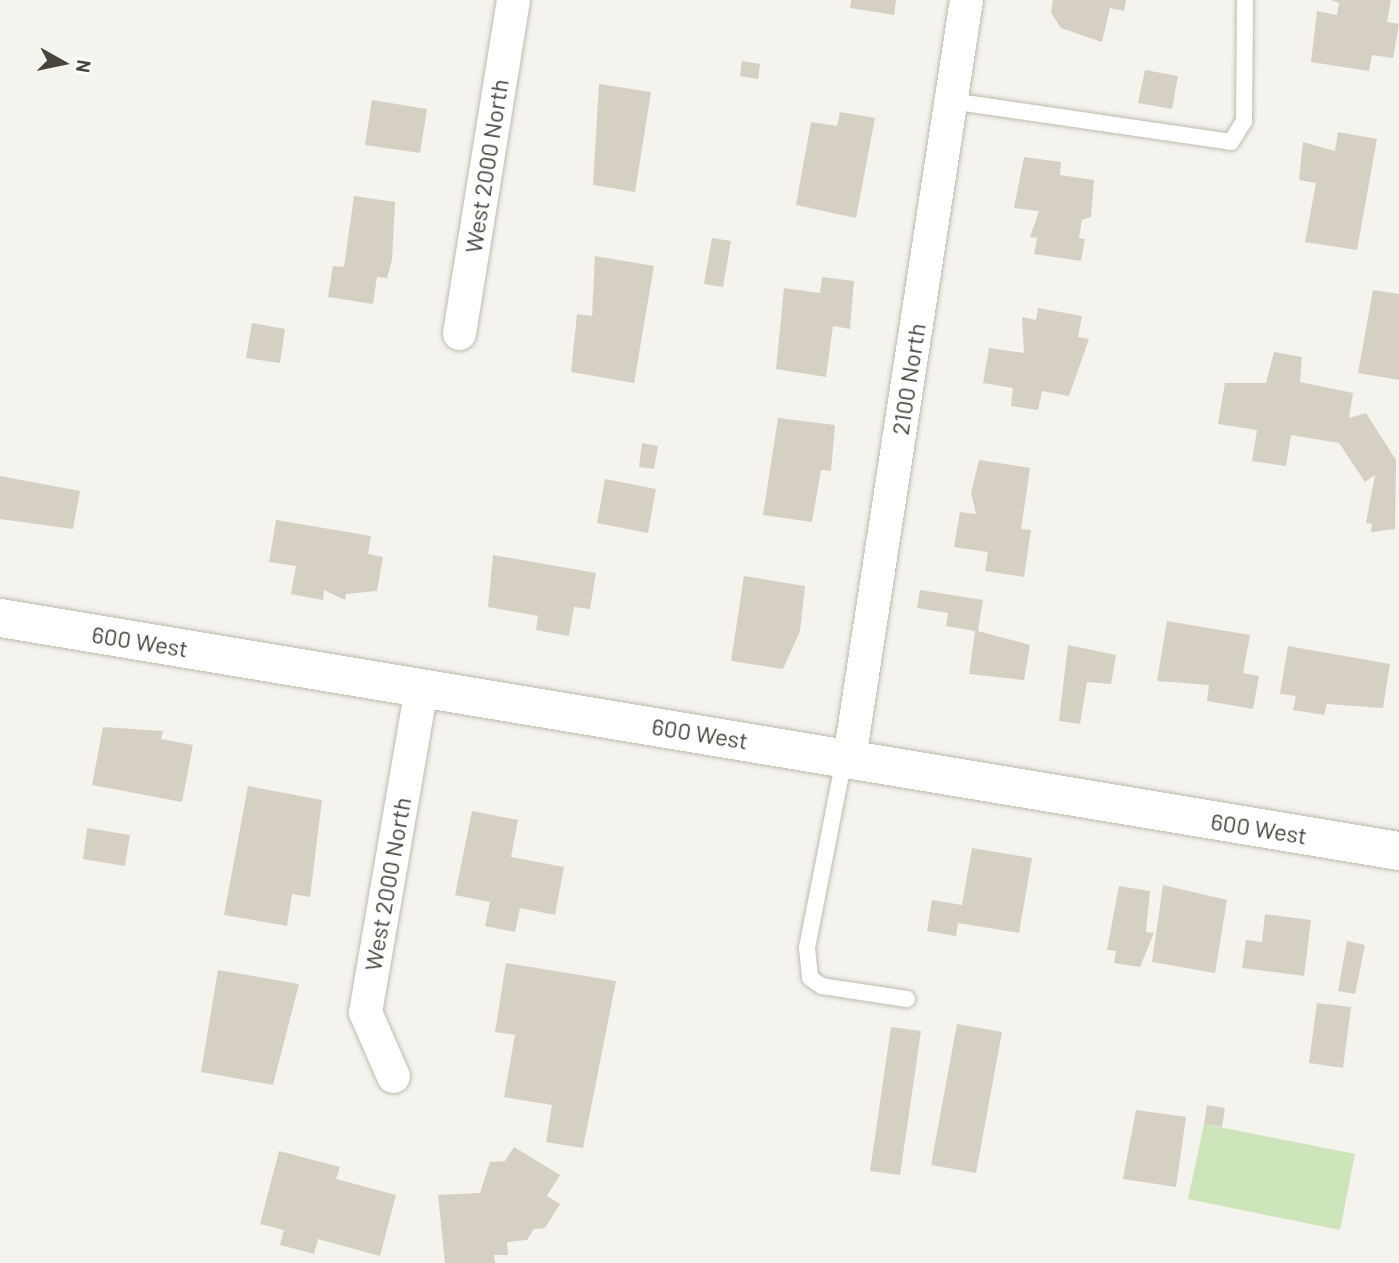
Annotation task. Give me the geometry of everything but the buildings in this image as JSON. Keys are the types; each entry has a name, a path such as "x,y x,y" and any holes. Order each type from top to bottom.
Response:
{"street":[{"name":"West 2000 North","path":"459,333 513,0"},
{"name":"2100 North","path":"847,757 966,0"},
{"name":"600 West","path":"0,618 1399,851"},
{"name":"West 2000 North","path":"393,1076 365,1012 421,688"}],"lane":[{"path":"951,101 1231,142 1244,121 1245,0"},
{"path":"847,757 807,948 810,978 822,986 907,999"}],"green space":[{"path":"1204,1124 1355,1154 1340,1230 1188,1199"}]}
